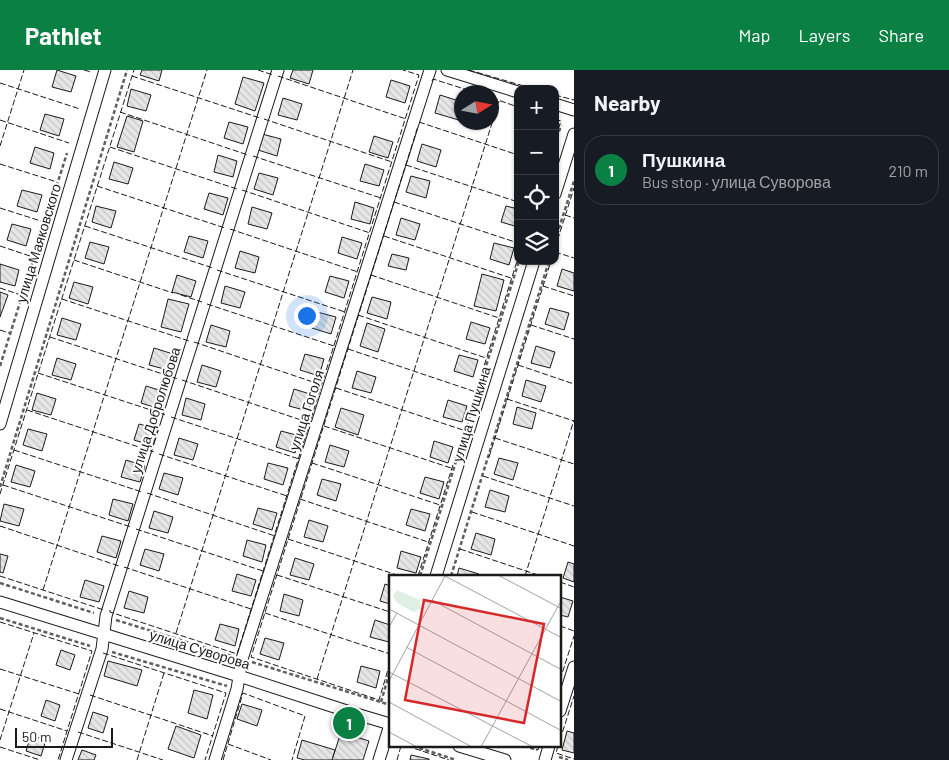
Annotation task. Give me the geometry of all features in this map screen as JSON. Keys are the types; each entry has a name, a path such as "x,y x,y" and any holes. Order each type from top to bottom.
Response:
{"street":[{"name":"улица Маяковского","path":"0,424 105,70"},
{"name":"улица Добролюбова","path":"66,760 102,649 106,616 278,70"},
{"name":"улица Гоголя","path":"215,760 237,689 242,659 430,70"},
{"path":"446,70 514,91"},
{"path":"559,105 574,110"},
{"path":"559,181 574,134"},
{"name":"улица Пушкина","path":"436,575 533,265"},
{"name":"улица Суворова","path":"0,602 389,724"},
{"path":"562,705 574,667"},
{"path":"379,760 389,727"},
{"path":"466,748 505,760"}],"path":[{"path":"0,487 127,70"},
{"path":"559,131 561,125"},
{"path":"0,366 66,153"},
{"path":"559,228 574,181"},
{"path":"420,575 518,265"},
{"path":"451,575 548,265"},
{"path":"0,583 389,705"},
{"path":"0,618 237,689"},
{"path":"381,702 389,674"},
{"path":"419,748 456,760"}],"building":[{"path":"57,70 76,76 71,92 52,87"},
{"path":"142,70 162,70 159,81 140,75"},
{"path":"293,70 313,70 309,84 290,78"},
{"path":"243,77 264,83 255,111 235,104"},
{"path":"391,80 410,86 405,103 386,97"},
{"path":"131,89 151,95 146,111 127,106"},
{"path":"440,95 454,99 454,119 435,113"},
{"path":"283,98 302,104 297,120 278,115"},
{"path":"45,114 64,119 59,136 40,130"},
{"path":"127,116 143,121 134,152 117,147"},
{"path":"229,122 248,127 243,144 224,138"},
{"path":"262,134 281,139 277,156 258,150"},
{"path":"374,136 393,142 388,158 369,152"},
{"path":"422,144 441,150 436,167 417,161"},
{"path":"35,147 54,153 50,169 30,163"},
{"path":"218,155 237,161 233,177 214,172"},
{"path":"114,162 133,168 128,184 109,179"},
{"path":"365,164 384,170 379,186 360,181"},
{"path":"259,173 278,178 273,195 254,189"},
{"path":"411,176 430,181 426,198 406,192"},
{"path":"22,190 42,195 37,212 17,206"},
{"path":"209,193 228,198 223,215 204,209"},
{"path":"355,202 374,208 370,224 351,219"},
{"path":"96,206 116,211 111,228 92,222"},
{"path":"506,206 514,208 514,226 501,222"},
{"path":"252,207 272,213 267,229 248,224"},
{"path":"401,218 420,224 415,240 396,235"},
{"path":"12,224 31,229 26,246 7,240"},
{"path":"189,236 208,241 203,258 184,252"},
{"path":"342,237 362,243 357,259 338,253"},
{"path":"90,242 109,247 104,264 85,258"},
{"path":"494,243 514,248 509,265 490,259"},
{"path":"240,251 259,257 255,273 235,268"},
{"path":"392,254 409,258 406,270 388,266"},
{"path":"0,264 19,270 15,286 0,282"},
{"path":"562,269 574,273 574,291 557,286"},
{"path":"482,274 504,280 496,311 474,306"},
{"path":"177,275 196,281 191,297 172,292"},
{"path":"330,276 349,281 344,298 325,292"},
{"path":"74,282 93,287 88,304 69,298"},
{"path":"225,286 245,292 240,308 221,303"},
{"path":"0,292 8,295 0,317"},
{"path":"372,297 391,302 387,319 367,313"},
{"path":"168,299 189,304 181,332 161,327"},
{"path":"550,308 569,313 564,330 545,324"},
{"path":"317,312 336,317 331,334 312,328"},
{"path":"62,318 81,324 76,340 57,335"},
{"path":"471,322 490,328 485,344 466,339"},
{"path":"367,323 385,329 378,352 360,346"},
{"path":"211,325 230,331 226,347 206,342"},
{"path":"536,346 555,352 550,368 531,363"},
{"path":"154,348 173,354 168,370 149,365"},
{"path":"305,354 324,359 319,376 300,370"},
{"path":"459,355 478,360 473,377 454,371"},
{"path":"57,358 76,364 71,380 52,375"},
{"path":"202,365 221,371 216,387 197,382"},
{"path":"357,371 376,377 371,393 352,388"},
{"path":"526,380 546,386 541,402 522,396"},
{"path":"146,386 165,392 160,409 141,403"},
{"path":"294,389 313,395 308,411 289,406"},
{"path":"37,393 56,399 51,415 32,410"},
{"path":"186,398 205,404 201,420 182,415"},
{"path":"448,400 467,406 462,422 443,417"},
{"path":"517,407 536,413 532,429 513,424"},
{"path":"341,408 364,415 358,435 335,427"},
{"path":"139,424 158,429 153,446 134,440"},
{"path":"28,429 47,434 42,451 23,445"},
{"path":"281,431 300,436 295,453 276,447"},
{"path":"179,438 198,444 193,460 174,455"},
{"path":"434,441 453,447 448,463 430,457"},
{"path":"330,445 349,451 344,467 325,462"},
{"path":"499,458 518,463 513,480 494,474"},
{"path":"126,460 145,466 140,482 121,477"},
{"path":"268,463 288,468 283,485 264,479"},
{"path":"16,465 35,471 30,487 11,482"},
{"path":"164,473 183,478 178,495 159,489"},
{"path":"425,477 444,482 439,499 420,493"},
{"path":"322,479 341,484 336,501 317,495"},
{"path":"490,490 509,496 505,512 485,507"},
{"path":"113,499 133,504 128,521 109,515"},
{"path":"4,504 24,509 19,526 0,521"},
{"path":"258,508 277,513 272,530 253,524"},
{"path":"411,509 430,514 425,531 406,525"},
{"path":"154,511 173,517 168,533 149,528"},
{"path":"309,520 328,526 323,542 304,537"},
{"path":"476,533 495,539 491,555 471,549"},
{"path":"102,536 121,541 116,558 97,552"},
{"path":"247,540 266,545 262,562 243,556"},
{"path":"145,549 164,554 159,571 140,565"},
{"path":"401,551 421,557 416,573 397,568"},
{"path":"0,554 8,556 3,573 0,572"},
{"path":"295,558 314,564 309,580 290,575"},
{"path":"568,562 574,564 574,582 563,578"},
{"path":"459,568 479,574 478,575 457,575"},
{"path":"237,574 256,580 251,596 232,591"},
{"path":"85,580 104,586 99,602 80,597"},
{"path":"385,584 389,586 389,604 380,601"},
{"path":"129,591 148,597 144,613 124,608"},
{"path":"284,594 303,600 299,616 280,611"},
{"path":"562,598 573,601 568,617 562,616"},
{"path":"375,620 389,625 389,642 370,637"},
{"path":"220,624 239,629 235,646 215,640"},
{"path":"265,638 284,643 279,660 260,654"},
{"path":"61,650 75,655 70,670 56,665"},
{"path":"108,661 142,670 137,686 104,676"},
{"path":"361,666 380,671 376,688 357,682"},
{"path":"194,690 213,695 207,719 188,713"},
{"path":"46,700 60,705 55,721 41,716"},
{"path":"242,704 262,710 257,726 237,719"},
{"path":"93,712 108,717 103,733 88,728"},
{"path":"176,726 201,735 194,758 168,749"},
{"path":"567,731 574,733 574,753 562,750"},
{"path":"341,732 369,741 363,760 332,760"},
{"path":"31,735 46,740 41,756 26,751"},
{"path":"302,740 335,750 332,760 305,760 297,758"},
{"path":"82,750 96,755 94,760 78,760"},
{"path":"411,755 429,759 429,760 410,760"}],"fence":[{"path":"0,146 24,70"},
{"path":"84,70 91,72"},
{"path":"0,494 134,70"},
{"path":"43,590 207,70"},
{"path":"258,70 273,75"},
{"path":"176,633 353,70"},
{"path":"110,610 110,612 237,654 419,75 403,70"},
{"path":"469,70 520,85"},
{"path":"132,76 260,118"},
{"path":"278,76 406,119"},
{"path":"432,81 433,79 454,86"},
{"path":"0,83 80,109"},
{"path":"559,96 574,100"},
{"path":"499,100 514,106"},
{"path":"120,112 248,155"},
{"path":"264,119 392,162"},
{"path":"0,120 69,143"},
{"path":"559,120 561,121 559,127"},
{"path":"419,122 514,154"},
{"path":"389,666 379,700 251,657 418,126"},
{"path":"317,679 490,130"},
{"path":"110,147 237,189"},
{"path":"253,156 381,198"},
{"path":"0,164 57,182"},
{"path":"406,165 514,201"},
{"path":"97,186 225,228"},
{"path":"559,235 574,188"},
{"path":"242,190 370,233"},
{"path":"394,202 514,242"},
{"path":"0,208 44,222"},
{"path":"565,215 574,218"},
{"path":"85,226 213,268"},
{"path":"230,229 358,272"},
{"path":"384,236 511,278"},
{"path":"0,246 33,257"},
{"path":"559,253 574,258"},
{"path":"74,260 173,293"},
{"path":"418,575 516,265"},
{"path":"489,457 550,265"},
{"path":"217,270 345,312"},
{"path":"371,275 499,318"},
{"path":"543,286 574,296"},
{"path":"0,288 21,295"},
{"path":"181,295 202,302"},
{"path":"62,299 189,341"},
{"path":"207,304 334,346"},
{"path":"358,315 486,358"},
{"path":"531,325 574,339"},
{"path":"0,330 9,333"},
{"path":"50,337 178,379"},
{"path":"194,342 322,385"},
{"path":"348,349 476,392"},
{"path":"518,365 574,384"},
{"path":"38,373 166,415"},
{"path":"182,380 310,423"},
{"path":"336,388 463,430"},
{"path":"507,399 574,421"},
{"path":"27,410 154,452"},
{"path":"171,417 299,459"},
{"path":"525,575 574,420"},
{"path":"324,426 451,468"},
{"path":"495,438 574,464"},
{"path":"14,450 142,492"},
{"path":"159,454 287,496"},
{"path":"312,463 440,505"},
{"path":"483,476 574,506"},
{"path":"3,485 131,527"},
{"path":"147,493 275,536"},
{"path":"300,499 428,542"},
{"path":"472,512 574,546"},
{"path":"0,526 119,566"},
{"path":"136,529 263,571"},
{"path":"288,539 397,575"},
{"path":"460,549 538,575"},
{"path":"124,567 251,609"},
{"path":"277,575 389,612"},
{"path":"0,576 104,610"},
{"path":"562,583 574,587"},
{"path":"265,613 389,654"},
{"path":"0,622 92,651 58,760"},
{"path":"562,627 574,631"},
{"path":"0,740 34,633"},
{"path":"562,674 574,636"},
{"path":"103,653 226,693 205,760"},
{"path":"0,669 79,694"},
{"path":"137,760 164,673"},
{"path":"223,760 243,693 305,716 292,760"},
{"path":"90,695 213,736"},
{"path":"562,734 574,696"},
{"path":"0,709 67,731"},
{"path":"78,732 163,760"},
{"path":"228,744 271,760"},
{"path":"0,747 40,760"},
{"path":"397,760 400,748"},
{"path":"413,748 449,760"},
{"path":"533,748 538,750 538,748"},
{"path":"557,748 556,753 574,759"}],"place":[{"name":"Пушкина","path":"349,723"}]}
